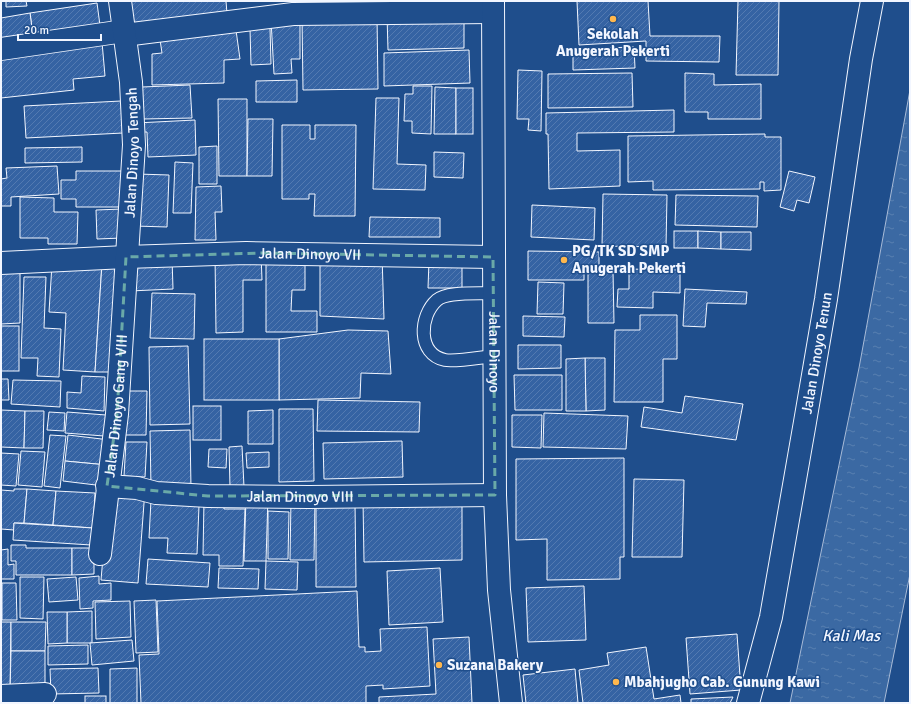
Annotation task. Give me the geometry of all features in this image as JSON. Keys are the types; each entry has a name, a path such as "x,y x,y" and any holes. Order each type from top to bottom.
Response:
{"street":[{"name":"Jalan Dinoyo Tengah","path":"120,1 131,82 134,145 126,257"},
{"name":"Jalan Dinoyo Tenun","path":"748,703 771,617 826,299 861,59 872,1"},
{"path":"1,49 124,33 293,14 492,6"},
{"name":"Jalan Dinoyo","path":"492,6 495,495 499,590 511,703"},
{"name":"Jalan Dinoyo VII","path":"1,263 126,257 262,253 493,257"},
{"name":"Jalan Dinoyo Gang VIII","path":"100,554 107,486 117,414 126,257"},
{"name":"Jalan Dinoyo VIII","path":"107,486 137,488 160,494 208,496 317,497 495,495"},
{"path":"1,696 45,694"}],"lane":[{"path":"493,293 446,295 436,301 424,322 423,340 433,353 445,360 494,356"}],"highlighted area":[{"path":"262,253 493,257 495,495 208,496 107,486 117,414 126,257"}],"water":[{"name":"Kali Mas","path":"910,90 910,574 884,703 790,703 859,368"}],"building":[{"path":"6,1 26,1 27,6 6,7"},
{"path":"129,1 226,1 227,14 132,24"},
{"name":"Sekolah Anugerah Pekerti","path":"577,1 648,1 650,36 720,36 719,62 646,61 646,41 579,45"},
{"path":"738,1 779,1 778,75 736,75"},
{"path":"97,3 101,33 34,43 30,13"},
{"path":"30,13 34,43 1,48 1,18"},
{"path":"464,13 464,48 388,50 387,15"},
{"path":"377,16 378,89 303,90 302,18"},
{"path":"300,19 300,59 291,59 292,73 274,74 271,20"},
{"path":"235,23 240,59 224,60 224,83 152,85 152,54 162,53 159,33"},
{"path":"270,28 271,64 251,65 250,29"},
{"path":"102,42 105,76 73,79 74,90 1,98 1,53"},
{"path":"634,47 635,68 573,70 573,49"},
{"path":"469,50 470,83 384,86 384,53"},
{"path":"518,70 542,71 541,131 528,130 529,119 517,119"},
{"path":"632,73 633,107 548,108 548,74"},
{"path":"685,73 714,74 714,85 761,84 761,119 708,119 708,112 685,112"},
{"path":"297,80 297,102 256,102 256,81"},
{"path":"190,85 192,118 143,119 142,87"},
{"path":"413,86 432,86 431,134 412,133 412,121 404,121 405,94 413,94"},
{"path":"435,87 456,88 456,134 434,134"},
{"path":"456,88 473,88 473,134 456,134"},
{"path":"376,98 399,98 397,164 426,165 425,190 373,189"},
{"path":"218,99 247,99 247,176 219,176"},
{"path":"121,101 123,133 26,138 24,106"},
{"path":"674,110 674,132 577,133 577,151 620,150 620,186 549,189 546,113"},
{"path":"248,119 273,119 272,176 247,176"},
{"path":"195,120 196,155 148,157 147,132 137,132 136,123"},
{"path":"282,125 310,125 310,139 315,139 315,125 356,125 355,216 314,216 315,194 309,194 309,199 282,199"},
{"path":"765,134 765,137 781,137 781,190 764,191 764,182 760,182 760,189 653,190 653,181 628,182 628,136"},
{"path":"217,146 217,184 199,184 199,147"},
{"path":"82,147 82,162 25,163 25,148"},
{"path":"434,152 464,153 463,178 434,177"},
{"path":"175,162 193,163 191,213 173,213"},
{"path":"57,166 59,194 11,197 11,206 1,206 1,179 7,178 6,168"},
{"path":"76,171 123,171 123,207 76,207 76,199 61,199 61,180 76,180"},
{"path":"789,171 815,177 809,203 797,200 794,211 780,207"},
{"path":"137,174 169,175 167,227 135,226"},
{"path":"221,186 222,212 215,212 216,240 195,240 196,187"},
{"path":"603,194 667,195 666,247 602,246"},
{"path":"676,195 758,196 757,227 675,225"},
{"path":"20,197 54,198 54,212 78,212 77,244 48,244 48,238 20,238"},
{"path":"532,205 595,208 594,240 531,237"},
{"path":"122,209 122,238 97,239 96,210"},
{"path":"370,217 440,218 440,237 369,237"},
{"path":"674,231 698,231 698,248 674,248"},
{"path":"698,231 721,232 721,249 698,248"},
{"path":"721,232 751,232 751,250 721,249"},
{"name":"PG/TK SD SMP Anugerah Pekerti","path":"528,251 599,252 599,267 584,267 584,280 528,280"},
{"path":"261,254 262,280 243,280 243,332 216,333 215,255"},
{"path":"382,255 384,319 320,316 320,257"},
{"path":"172,258 173,289 130,291 128,260"},
{"path":"266,259 305,259 305,290 292,290 291,311 317,311 317,332 266,332"},
{"path":"429,261 462,261 462,288 428,288"},
{"path":"102,263 95,372 63,370 66,313 49,312 52,264"},
{"path":"102,263 122,264 116,372 95,372"},
{"path":"1,267 20,267 20,323 1,324"},
{"path":"629,269 680,270 680,293 653,292 653,308 617,307 618,289 629,289"},
{"path":"613,271 614,323 588,323 588,272"},
{"path":"24,277 46,277 44,328 61,329 59,377 37,376 38,358 21,358"},
{"path":"538,282 564,283 563,314 537,314"},
{"path":"685,289 747,292 746,304 707,303 705,327 683,326"},
{"path":"152,293 195,294 194,339 150,338"},
{"path":"640,315 677,315 677,359 663,359 663,402 614,402 615,330 640,330"},
{"path":"523,316 565,317 564,337 523,336"},
{"path":"1,326 19,326 19,371 1,371"},
{"path":"348,330 388,331 391,374 361,373 360,398 279,400 279,339"},
{"path":"204,339 279,339 279,400 204,400"},
{"path":"518,345 561,345 561,368 518,369"},
{"path":"188,346 190,424 150,425 149,347"},
{"path":"585,358 605,358 605,410 586,411"},
{"path":"585,358 586,411 566,411 566,359"},
{"path":"514,375 562,375 562,410 515,410"},
{"path":"82,376 105,377 104,411 67,408 67,392 81,393"},
{"path":"1,379 8,379 9,400 1,400"},
{"path":"13,380 61,381 60,407 11,404"},
{"path":"125,391 147,391 146,435 124,435"},
{"path":"685,396 743,404 736,440 641,427 644,407 682,413"},
{"path":"318,400 420,402 419,432 317,431"},
{"path":"193,406 221,406 221,440 193,440"},
{"path":"279,409 313,409 314,481 279,482"},
{"path":"1,410 25,411 24,448 1,447"},
{"path":"273,410 273,444 248,444 248,411"},
{"path":"25,411 44,411 43,448 24,448"},
{"path":"49,412 65,413 64,431 47,430"},
{"path":"67,412 106,415 104,436 65,433"},
{"path":"544,413 628,416 626,449 543,447"},
{"path":"512,415 542,415 541,448 512,447"},
{"path":"190,430 191,488 151,488 150,431"},
{"path":"50,435 66,436 60,488 44,486"},
{"path":"68,435 110,440 107,465 65,461"},
{"path":"402,441 403,477 324,479 323,443"},
{"path":"126,442 147,442 145,477 124,476"},
{"path":"242,446 244,487 230,487 229,447"},
{"path":"209,449 227,449 226,468 208,467"},
{"path":"21,451 45,452 42,487 18,485"},
{"path":"269,452 269,467 247,468 246,453"},
{"path":"1,453 19,454 16,486 1,485"},
{"path":"624,458 624,557 620,557 620,579 547,580 547,539 516,540 516,459"},
{"path":"65,461 107,465 104,486 63,481"},
{"path":"634,479 684,480 682,557 632,557"},
{"path":"109,488 145,490 138,583 101,580"},
{"path":"14,489 27,489 24,523 14,523 14,530 1,529 1,490 14,491"},
{"path":"27,489 56,491 53,525 24,523"},
{"path":"56,491 95,493 93,528 53,525"},
{"path":"246,497 268,497 266,561 244,561"},
{"path":"462,498 462,560 364,562 363,500"},
{"path":"291,499 315,499 314,560 290,560"},
{"path":"151,500 199,506 197,554 167,553 168,538 149,538"},
{"path":"204,501 224,502 224,509 245,509 243,566 219,566 219,555 203,555"},
{"path":"355,501 356,587 316,587 316,502"},
{"path":"268,511 289,512 288,559 268,559"},
{"path":"14,523 93,528 91,545 13,540"},
{"path":"11,545 26,545 26,548 72,548 72,575 16,575 16,561 11,561"},
{"path":"72,548 94,548 94,574 72,575"},
{"path":"8,549 8,565 14,564 14,579 1,579 1,550"},
{"path":"148,559 210,563 208,587 146,584"},
{"path":"266,561 298,562 297,590 265,589"},
{"path":"219,568 259,569 258,589 218,588"},
{"path":"440,568 443,622 389,625 387,571"},
{"path":"99,576 99,584 111,583 111,600 93,601 93,608 80,609 79,578"},
{"path":"20,577 44,577 43,619 20,618"},
{"path":"76,577 78,600 49,602 47,579"},
{"path":"2,583 16,583 17,620 2,620"},
{"path":"584,586 586,640 528,642 526,588"},
{"path":"357,591 359,647 365,647 365,652 381,651 380,629 427,627 430,686 383,689 383,685 366,686 366,703 141,703 139,655 159,654 157,601"},
{"path":"156,600 158,652 136,653 134,601"},
{"path":"130,601 131,637 96,639 95,602"},
{"path":"92,611 92,643 67,643 67,612"},
{"path":"47,612 67,612 67,643 48,644"},
{"path":"1,622 11,622 10,694 1,694"},
{"path":"11,622 46,622 45,651 11,651"},
{"path":"737,634 741,690 690,694 686,638"},
{"path":"469,637 472,703 379,703 379,697 436,694 433,639"},
{"path":"132,640 134,661 92,665 90,643"},
{"path":"88,645 88,664 48,665 48,646"},
{"name":"Mbahjugho Cab. Gunung Kawi","path":"646,647 654,699 680,695 681,703 583,703 579,670 609,665 607,653"},
{"path":"11,651 45,651 45,694 10,694"},
{"path":"98,668 99,693 51,694 50,669"},
{"path":"137,668 137,703 110,703 110,669"},
{"path":"575,669 578,703 526,703 523,675"},
{"path":"85,696 106,696 106,703 85,703"},
{"path":"733,697 730,703 691,703 691,699"}],"place":[{"name":"Sekolah Anugerah Pekerti","path":"613,19"},
{"name":"PG/TK SD SMP Anugerah Pekerti","path":"564,260"},
{"name":"Suzana Bakery","path":"439,665"},
{"name":"Mbahjugho Cab. Gunung Kawi","path":"616,682"}]}
